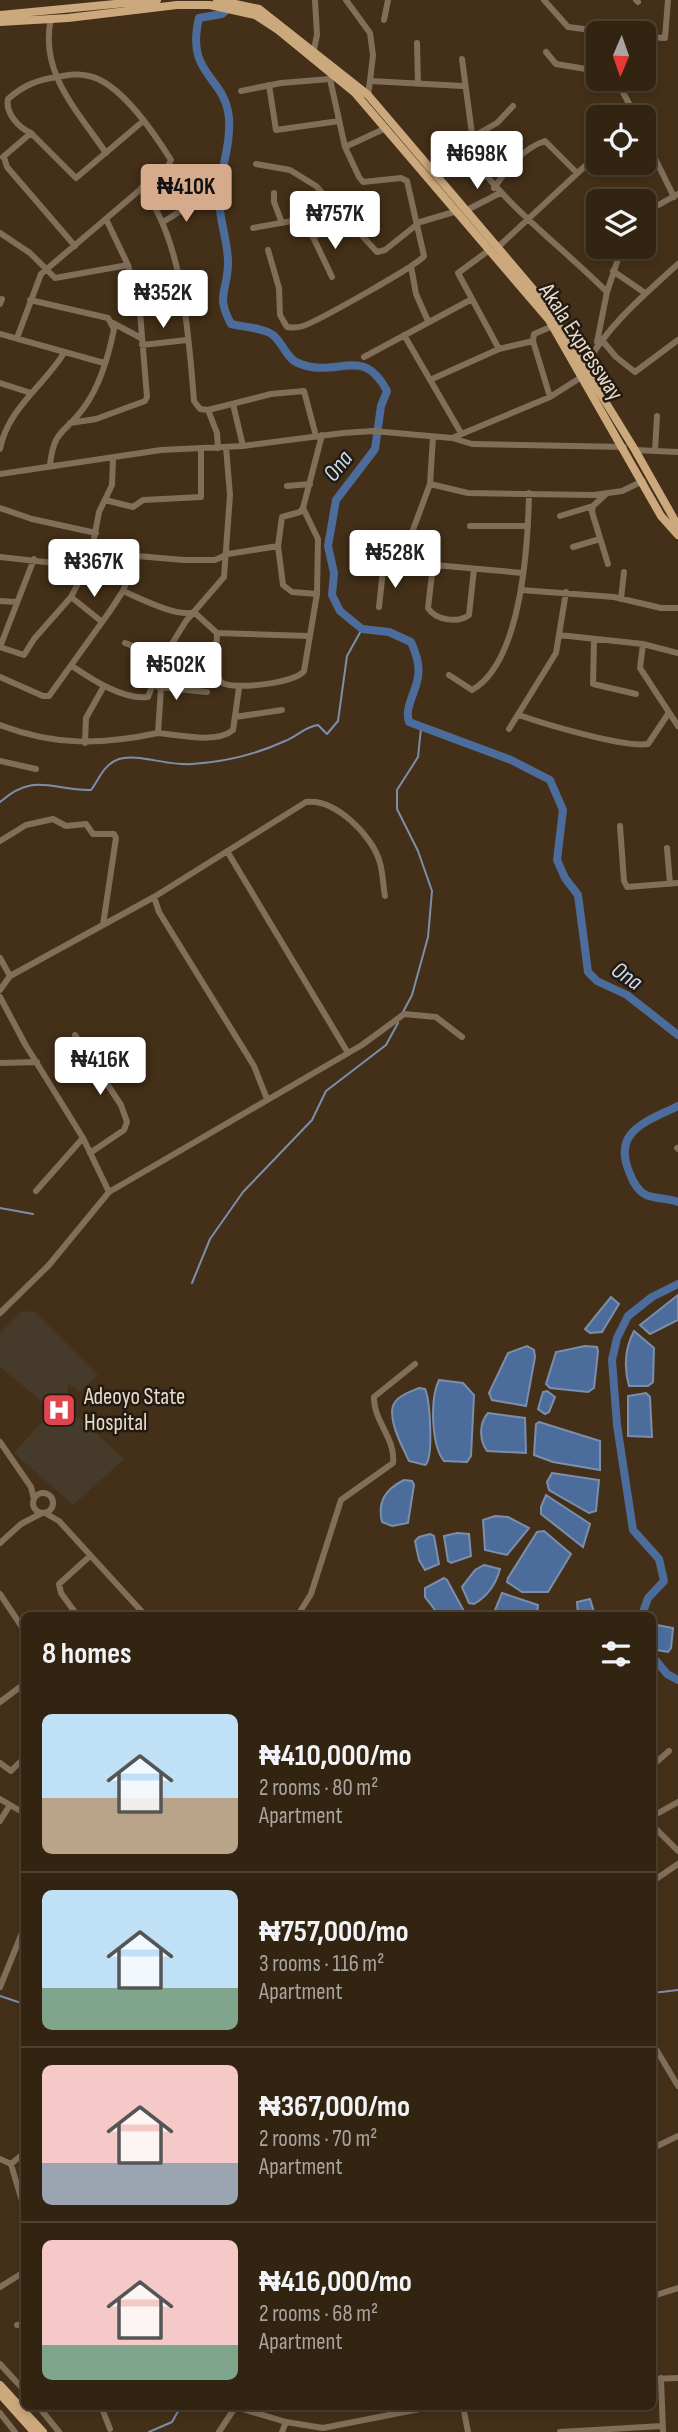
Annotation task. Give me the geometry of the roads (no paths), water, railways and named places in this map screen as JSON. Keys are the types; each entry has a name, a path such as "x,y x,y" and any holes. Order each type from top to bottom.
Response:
{"main road":[{"name":"Akala Expressway","path":"0,22 157,0"},
{"name":"Akala Expressway","path":"217,0 224,4"},
{"name":"Akala Expressway","path":"0,15 52,15 224,4 260,9 314,49 368,95 531,292 585,366 678,526"},
{"name":"Akala Expressway","path":"241,7 267,22 332,77 386,128 488,251 531,292 583,376 661,516 678,536"},
{"path":"0,2385 21,2408"},
{"path":"0,2394 34,2432"},
{"path":"23,2410 43,2432"}],"street":[{"path":"314,49 317,35 315,0"},
{"path":"346,0 364,23 373,55 368,95"},
{"path":"384,20 388,0"},
{"path":"544,0 569,27 586,29"},
{"path":"656,38 665,38 668,0"},
{"path":"52,15 47,42 56,77 106,153"},
{"path":"417,43 418,84"},
{"path":"546,52 556,64 586,69"},
{"path":"462,59 463,86 472,137 467,150 511,206 530,218 607,292"},
{"path":"18,338 37,281 47,268 168,166 171,160 142,122 124,99 103,81 75,74 39,78 9,99 9,112 24,130 31,133 76,178 142,122"},
{"path":"241,91 332,77 345,147 363,182 407,181 424,256 306,325 291,328 280,315 279,288 268,250"},
{"path":"370,80 463,86"},
{"path":"269,85 276,130 339,121"},
{"path":"472,137 497,123 513,106"},
{"path":"345,147 386,128"},
{"path":"31,133 2,157 7,167 75,247"},
{"path":"464,211 497,190 508,169 535,144 545,141 578,173"},
{"path":"656,158 676,196 656,207"},
{"path":"256,164 297,174 316,186 377,252 385,250 418,223 454,212"},
{"path":"497,248 586,165"},
{"path":"0,174 7,167"},
{"path":"141,188 163,222 178,281 194,401 200,409 208,410 271,394 304,391 319,435 303,508 300,512 282,517 278,546 283,585 292,592 317,594"},
{"path":"274,192 274,202 282,223"},
{"path":"163,222 195,202"},
{"path":"70,423 96,419 145,401 140,312 128,265 106,219"},
{"path":"253,228 303,219 332,277"},
{"path":"313,237 348,219"},
{"path":"3,238 47,268 55,278 128,265"},
{"path":"488,251 458,273 499,349"},
{"path":"596,347 607,292 618,259"},
{"path":"585,366 601,340 645,293 678,264"},
{"path":"411,266 416,293 428,321"},
{"path":"613,271 645,293"},
{"path":"364,356 472,299"},
{"path":"30,300 98,315 142,342 187,340"},
{"path":"50,465 52,444 85,407 112,339 113,323"},
{"path":"550,397 533,341 534,334 553,327"},
{"path":"0,334 104,363"},
{"path":"404,335 461,433"},
{"path":"601,340 635,372 678,340"},
{"path":"432,379 499,349 533,341"},
{"path":"0,449 2,430 50,374 64,353"},
{"path":"452,438 550,397 583,376"},
{"path":"0,383 32,393"},
{"path":"233,404 243,446"},
{"path":"72,666 104,686 139,698 148,697 163,658 194,612 224,577 228,554 230,495 222,447 208,410"},
{"path":"655,451 657,416"},
{"path":"0,474 161,450 243,446 319,435 373,431 452,438 472,444 624,447"},
{"path":"401,562 430,484 433,437"},
{"path":"105,500 133,507 143,500 201,497 201,449"},
{"path":"635,450 678,452"},
{"path":"34,559 0,647 22,655 71,597 82,576 95,544 99,512 112,485 113,459"},
{"path":"430,484 468,493 606,494 622,491 643,481"},
{"path":"287,486 310,484"},
{"path":"449,675 472,691 481,685 501,653 514,620 528,552 529,493"},
{"path":"560,516 593,506 606,494"},
{"path":"593,506 608,564"},
{"path":"0,508 32,519 96,533"},
{"path":"217,633 218,676 224,684 239,688 301,676 310,648 309,636 317,594 318,539 303,508"},
{"path":"470,526 528,526"},
{"path":"573,547 600,539"},
{"path":"95,544 137,556 215,560 228,554 278,546"},
{"path":"0,677 43,696 49,696 123,591 137,556"},
{"path":"0,557 63,564 82,576"},
{"path":"379,607 383,568 389,562 523,573"},
{"path":"433,565 428,608 438,617 449,619 462,619 469,615 474,569"},
{"path":"621,599 624,572"},
{"path":"521,590 566,592 621,599 661,608 678,608"},
{"path":"123,591 152,604 188,614 194,612"},
{"path":"509,729 556,653 566,592"},
{"path":"71,597 101,621"},
{"path":"0,601 17,602"},
{"path":"194,612 217,633 309,636"},
{"path":"559,635 594,641 643,644 678,653"},
{"path":"594,641 593,684 636,694"},
{"path":"125,643 163,658"},
{"path":"643,644 640,668 678,726"},
{"path":"153,684 161,688 207,692"},
{"path":"85,743 86,718 104,686"},
{"path":"158,733 161,688"},
{"path":"0,725 37,737 85,743 108,743 158,733 225,736 233,730 239,688"},
{"path":"235,717 282,710"},
{"path":"519,715 618,743 641,746 648,744 668,713"},
{"path":"0,761 36,769"},
{"path":"0,990 10,976 154,897 306,802 321,802 361,831 381,863 385,897"},
{"path":"0,841 26,825 53,819 66,826 86,824 93,834 114,834 116,838 103,925"},
{"path":"620,826 625,884 630,888 674,883 667,848"},
{"path":"227,851 348,1053"},
{"path":"154,897 159,912 254,1066 267,1099"},
{"path":"0,958 10,976"},
{"path":"0,997 83,1138 109,1192"},
{"path":"0,1313 49,1265 109,1192 348,1053 409,1013 436,1017 462,1037"},
{"path":"75,1035 121,1105 127,1122 124,1130 90,1153"},
{"path":"0,1063 37,1062"},
{"path":"36,1191 83,1138"},
{"path":"300,1612 311,1594 341,1500 393,1463 393,1449 377,1414 374,1397 415,1364"},
{"path":"1,1448 31,1487 49,1495 59,1521"},
{"path":"31,1487 37,1511 59,1521 142,1612"},
{"path":"21,1524 33,1502 42,1493"},
{"path":"0,1543 21,1524 54,1504"},
{"path":"75,1612 61,1593 59,1584 90,1556"},
{"path":"0,1594 21,1626"},
{"path":"0,1702 21,1686"},
{"path":"656,1762 669,1751"},
{"path":"0,1763 11,1771 21,1761"},
{"path":"0,1799 21,1811"},
{"path":"656,1814 678,1802"},
{"path":"0,1821 10,1805"},
{"path":"656,1829 678,1851"},
{"path":"656,1879 678,1864"},
{"path":"0,1987 21,1935"},
{"path":"656,2049 678,2086"},
{"path":"656,2147 678,2136"},
{"path":"11,2164 21,2156"},
{"path":"0,2159 11,2164 21,2198"},
{"path":"0,2287 21,2274"},
{"path":"656,2295 678,2288"},
{"path":"0,2364 21,2387"},
{"path":"560,2432 662,2429 661,2378"},
{"path":"656,2379 678,2378"},
{"path":"41,2410 59,2432"},
{"path":"102,2410 110,2429"},
{"path":"219,2432 233,2410"},
{"path":"248,2410 286,2422 345,2429 419,2410"},
{"path":"390,2410 392,2417"},
{"path":"464,2410 468,2432"},
{"path":"0,2413 15,2432"},
{"path":"282,2432 286,2422"}],"water":[{"path":"678,1295 678,1320 650,1334 640,1325"},
{"path":"611,1297 619,1304 602,1332 590,1333 585,1329"},
{"path":"634,1331 654,1348 653,1382 648,1386 629,1386 626,1358"},
{"path":"527,1346 534,1350 535,1357 526,1406 492,1400 489,1393 508,1353"},
{"path":"585,1346 597,1347 598,1351 594,1388 588,1392 550,1388 546,1384 556,1352"},
{"path":"439,1380 463,1383 474,1395 471,1456 467,1462 444,1461 436,1444 434,1398"},
{"path":"419,1388 425,1389 430,1416 430,1452 425,1465 409,1461 396,1432 392,1415 392,1408 397,1400"},
{"path":"547,1391 555,1397 549,1412 545,1414 538,1409 543,1392"},
{"path":"646,1393 650,1397 652,1437 628,1436 628,1396"},
{"path":"488,1413 525,1418 526,1453 487,1451 481,1432"},
{"path":"539,1422 600,1441 600,1470 553,1462 534,1455 536,1424"},
{"path":"552,1473 599,1480 596,1511 589,1513 549,1490 547,1482"},
{"path":"404,1480 412,1481 414,1485 408,1523 392,1526 382,1522 382,1502 392,1487"},
{"path":"546,1495 590,1524 583,1547 541,1514"},
{"path":"495,1516 508,1517 529,1528 507,1555 485,1550 483,1520"},
{"path":"544,1531 571,1554 548,1592 522,1592 507,1582 508,1578 537,1532"},
{"path":"430,1534 434,1536 439,1564 425,1570 419,1560 415,1541"},
{"path":"469,1534 471,1556 451,1563 448,1561 444,1536"},
{"path":"484,1565 500,1569 494,1585 474,1604 469,1603 462,1587 475,1570"},
{"path":"444,1578 464,1612 437,1612 425,1597 425,1588"},
{"path":"502,1593 538,1605 537,1612 494,1612"},
{"path":"590,1599 594,1612 578,1612 577,1602"},
{"path":"656,1626 673,1628 671,1648 668,1652 656,1649"}],"waterway":[{"name":"Ona","path":"230,7 222,14 199,18 196,37 201,64 221,92 229,118 219,198 228,254 223,299 226,314 231,324 259,329 273,335 298,363 312,367 348,365 368,369 378,377 387,391 381,406 375,449 336,500 328,546 334,573 332,595 340,611 362,629 389,632 411,642 418,672 408,711 409,722 511,760 550,780 563,810 557,860 565,878 578,895 588,972 597,981 627,995 678,1035"},
{"path":"0,802 12,793 34,785 91,790 105,768 119,759 204,763 263,750 313,726 318,725 327,734 338,721 347,656 362,629"},
{"path":"403,1012 412,995 428,937 432,891 418,851 397,809 397,790 418,757 421,728"},
{"path":"192,1283 210,1239 243,1192 312,1120 326,1091 386,1045 398,1023"},
{"name":"Ona","path":"678,1106 644,1123 628,1138 625,1147 625,1159 630,1174 641,1191 646,1195 678,1202"},
{"path":"0,1208 33,1214"},
{"name":"Ona","path":"643,1612 648,1598 664,1581 659,1559 633,1530 617,1425 612,1360 617,1338 628,1316 652,1297 678,1284"},
{"name":"Ona","path":"656,1661 667,1674 678,1680"},
{"path":"656,1993 678,1990"},
{"path":"0,1996 21,2003"},
{"path":"149,2432 172,2422 179,2410"}],"place":[{"name":"Adeoyo State Hospital","path":"59,1410"}]}
